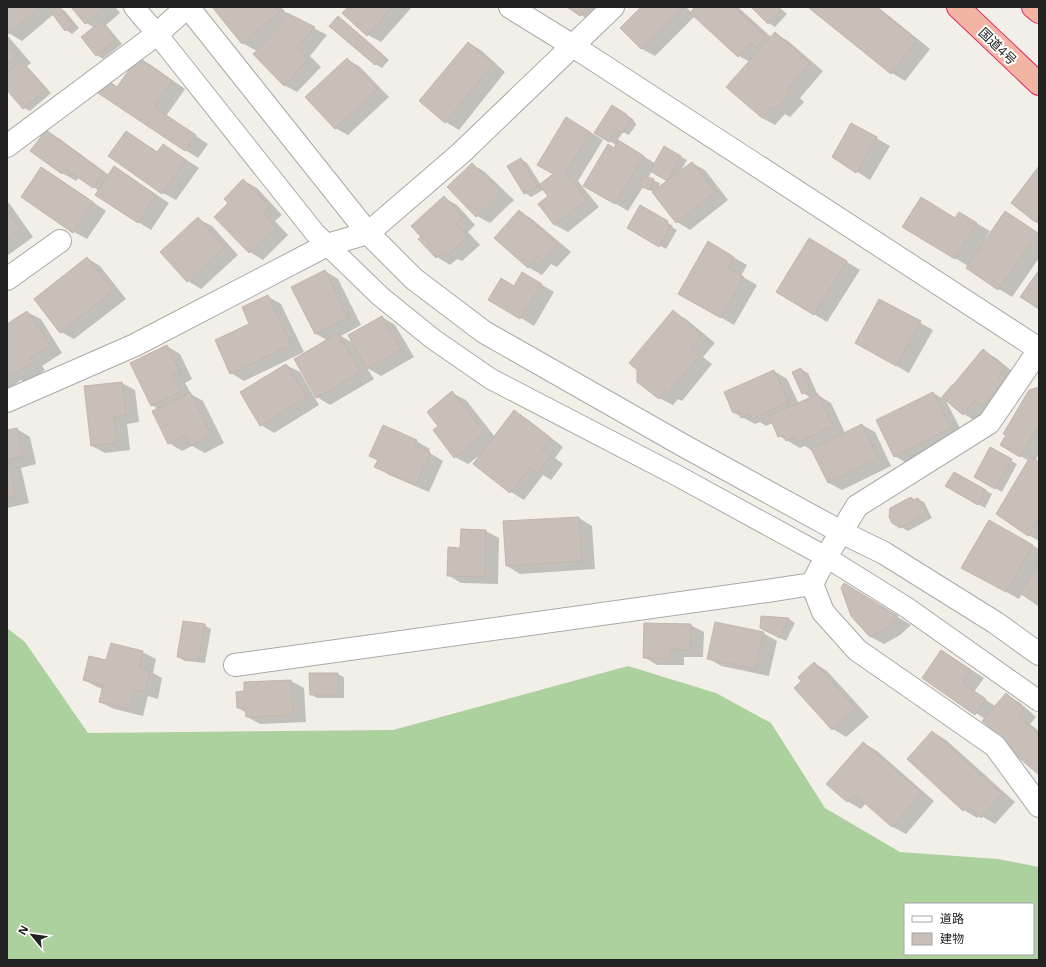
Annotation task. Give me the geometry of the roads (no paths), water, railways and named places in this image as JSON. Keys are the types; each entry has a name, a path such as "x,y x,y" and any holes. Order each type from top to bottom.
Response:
{"highway":[{"name":"国道4号","path":"958,7 1039,84"},
{"path":"1033,7 1039,12"}],"street":[{"path":"134,7 315,233 380,296 433,339 491,379 676,475 826,557 906,607 1039,701"},
{"path":"7,146 157,34 188,7 368,233 414,279 484,332 686,447 841,532 884,553 996,622 1039,654"},
{"path":"510,7 573,46 1039,349 989,423 857,506 826,557 812,584 823,612 857,650 995,746 1039,806"},
{"path":"7,401 135,345 328,245 368,233 461,152 613,7"},
{"path":"7,278 60,241"},
{"path":"235,665 812,584"}]}
